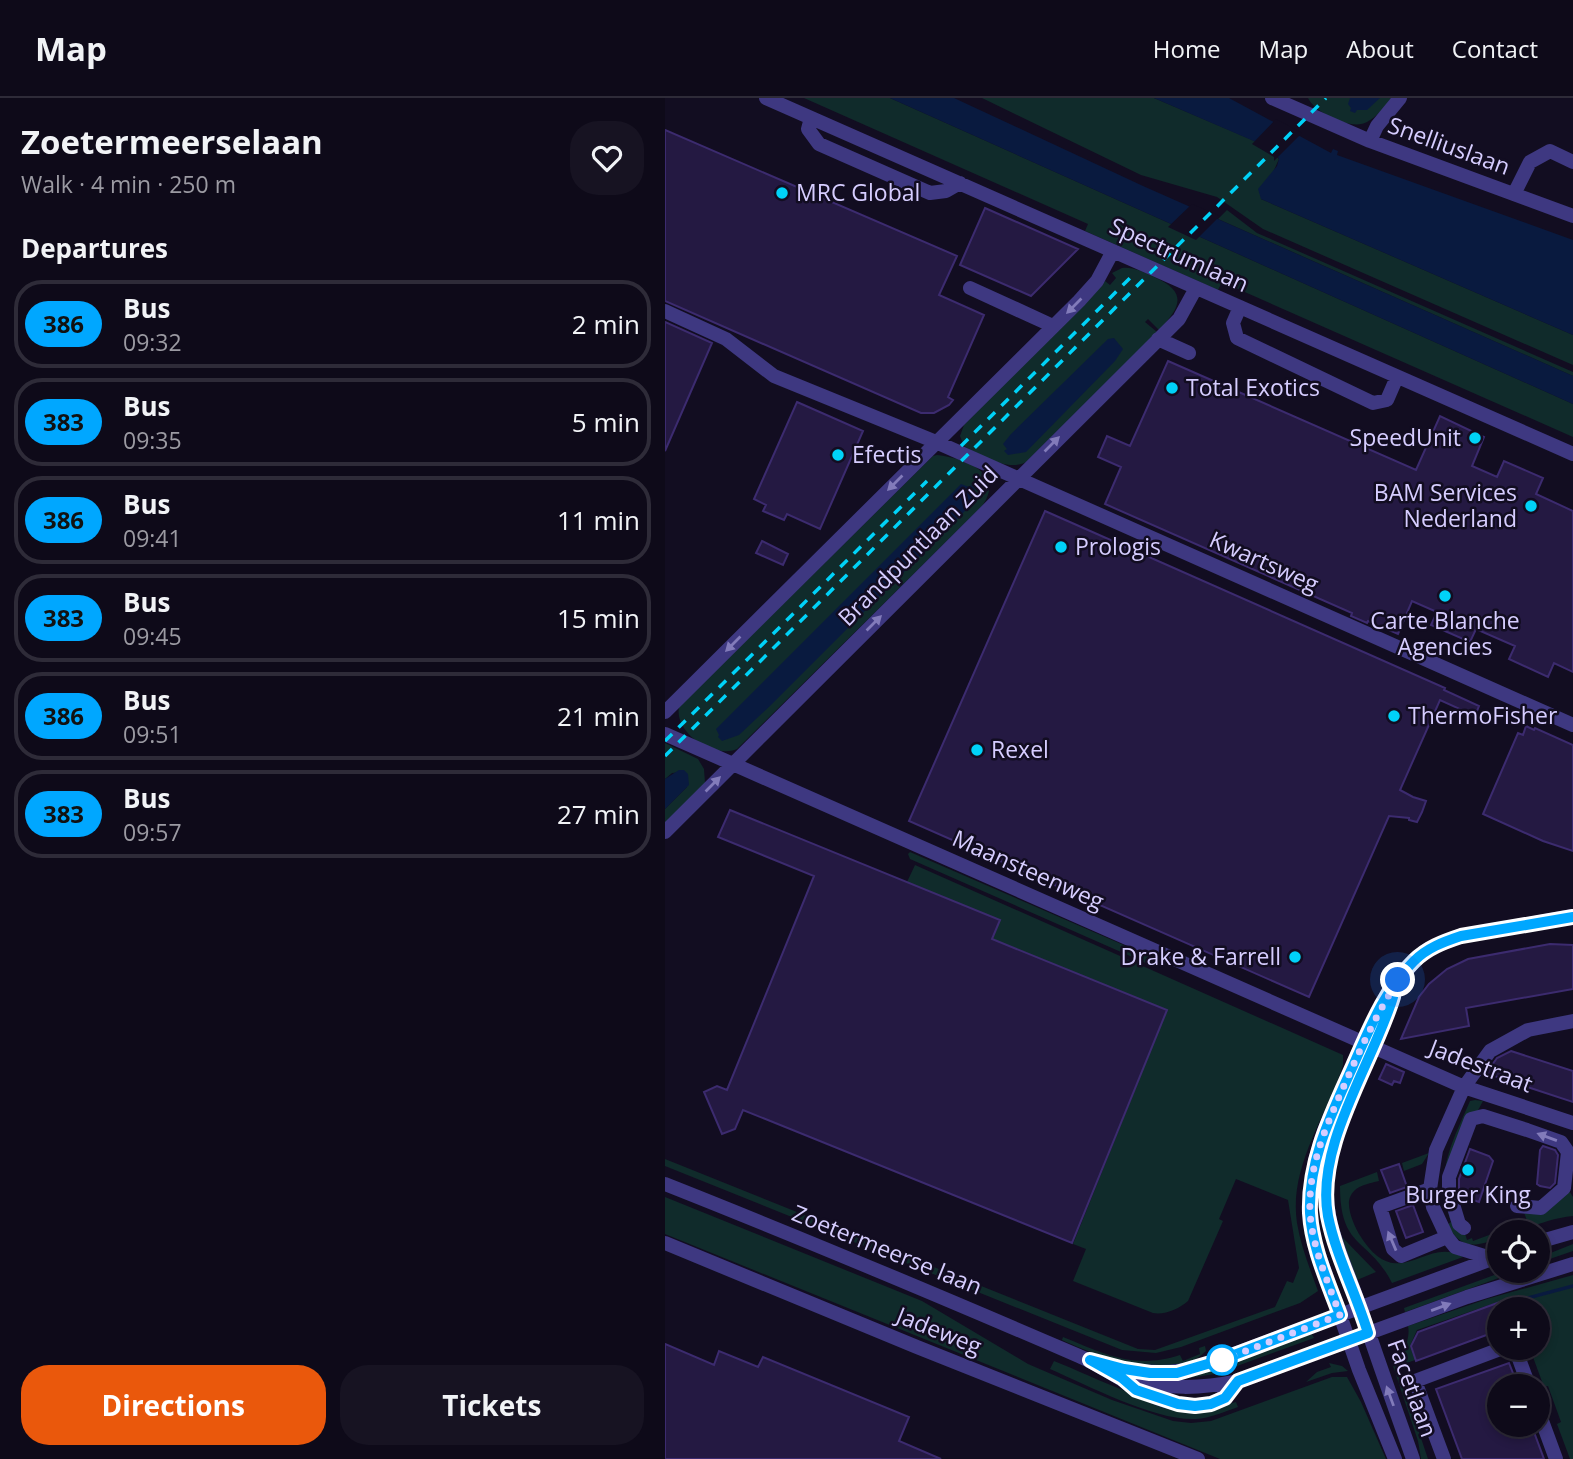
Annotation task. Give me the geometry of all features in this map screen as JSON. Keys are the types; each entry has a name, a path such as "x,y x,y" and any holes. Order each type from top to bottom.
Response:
{"street":[{"name":"Spectrumlaan","path":"767,98 1573,454"},
{"name":"Snelliuslaan","path":"1272,98 1289,101 1370,141 1573,216"},
{"path":"1370,141 1377,126 1400,98"},
{"path":"811,118 808,129 819,144 930,193 946,191 960,183"},
{"path":"1514,194 1529,162 1550,152 1573,162"},
{"path":"665,712 1097,281 1113,251"},
{"path":"970,288 1053,326"},
{"name":"Brandpuntlaan Zuid","path":"665,832 1158,339 1183,313 1196,288"},
{"path":"1240,307 1233,323 1237,338 1373,403 1388,400 1397,377"},
{"name":"Kwartsweg","path":"665,311 726,339 774,376 936,442 1573,725"},
{"path":"1158,339 1189,353"},
{"name":"Maansteenweg","path":"665,734 1369,1044"},
{"path":"1369,1044 1388,1014 1398,980 1413,961 1428,949 1461,936 1573,916"},
{"path":"1487,1255 1455,1247 1447,1237 1433,1207 1430,1189 1436,1150 1464,1087 1490,1051 1528,1030 1573,1021"},
{"name":"Jadestraat","path":"1369,1044 1464,1087 1573,1123"},
{"name":"Facetlaan","path":"1369,1044 1328,1164 1328,1213 1333,1237 1413,1459"},
{"name":"Facetlaan","path":"1369,1044 1324,1131 1315,1161 1310,1214 1315,1243 1395,1459"},
{"path":"1464,1228 1459,1224 1449,1191 1449,1177 1471,1119 1483,1116 1527,1130 1561,1142 1568,1152 1564,1188 1541,1208 1517,1206"},
{"name":"Zoetermeerse laan","path":"665,1184 954,1302 1090,1360 1122,1378 1181,1388 1208,1388 1238,1381 1467,1297 1573,1264"},
{"path":"1430,1189 1380,1207 1393,1249 1401,1256 1447,1237"},
{"path":"1550,1239 1573,1232"},
{"name":"Jadeweg","path":"665,1243 917,1348 1198,1459"},
{"name":"Zoetermeerse laan","path":"1090,1360 1150,1373 1177,1373 1221,1360 1487,1261"},
{"path":"1444,1459 1415,1381 1487,1354"},
{"path":"1548,1437 1556,1459"}],"green space":[{"path":"804,98 890,98 1573,404 1573,437 1222,282 1218,290 1085,231 1088,224"},
{"path":"982,98 1154,98 1264,145 1279,159 1261,199 1573,335 1573,365 1263,229 1217,197 1141,175"},
{"path":"1308,98 1392,98 1367,122 1352,124 1326,115"},
{"path":"1227,210 1257,233 1573,372 1573,376 1218,219"},
{"path":"1122,268 1131,268 1165,283 1176,294 1176,307 1159,330 1148,319 1145,322 1157,332 1026,462 1019,465 1003,464 964,446 960,436 964,425 1105,281 1110,285 1116,278 1112,273"},
{"path":"937,455 959,460 979,469 989,485 982,506 737,749 718,750 689,735 679,717 679,707"},
{"path":"665,743 698,759 704,769 705,783 665,825 665,809 687,787 683,772 672,773 665,779"},
{"path":"910,852 1158,960 1155,967 910,859"},
{"path":"915,865 1343,1055 1340,1074 1302,1165 1298,1184 1297,1223 1318,1291 1300,1303 1181,1347 1156,1353 1122,1350 665,1166 665,1159 1138,1349 1155,1350 1275,1307 1287,1281 1293,1283 1299,1268 1288,1200 1236,1179 1219,1219 1223,1221 1188,1301 1180,1307 1153,1313 1073,1281 1086,1249 1073,1244 1167,1010 993,939 1000,920 907,882"},
{"path":"1371,1069 1341,1139 1333,1178 1334,1213 1342,1237 1376,1272 1357,1280 1350,1269 1330,1203 1333,1150"},
{"path":"1470,1101 1483,1101 1446,1170 1467,1240 1472,1238 1473,1241 1487,1236 1487,1242 1476,1244 1458,1239 1447,1225 1451,1222 1444,1189 1447,1160 1451,1146"},
{"path":"1429,1153 1422,1164 1404,1171 1402,1163"},
{"path":"1377,1172 1379,1181 1357,1189 1349,1201 1356,1229 1375,1254 1388,1262 1400,1263 1437,1252 1450,1252 1463,1257 1392,1283 1374,1257 1350,1233 1341,1207 1340,1186"},
{"path":"1568,1189 1573,1197 1573,1216 1527,1220 1524,1212"},
{"path":"665,1197 922,1301 1028,1364 1112,1400 1173,1421 1211,1421 1332,1377 1347,1377 1386,1459 1220,1459 665,1234"},
{"path":"1573,1244 1573,1251 1550,1259 1550,1253"},
{"path":"1573,1275 1573,1459 1570,1459 1557,1424 1561,1422 1550,1392 1550,1374 1539,1374 1534,1360 1550,1360 1550,1297 1494,1297"},
{"path":"1487,1278 1487,1282 1405,1312 1404,1308"},
{"path":"1487,1299 1487,1306 1417,1330 1410,1346 1415,1360 1404,1364 1408,1326"},
{"path":"1312,1334 1314,1338 1215,1374 1175,1380 1148,1379 1202,1373"},
{"path":"1063,1337 1106,1354 1134,1360 1148,1361 1180,1355 1183,1361 1200,1354 1199,1348 1205,1346 1206,1351 1192,1361 1175,1366 1135,1365 1095,1354 1062,1340"},
{"path":"1391,1360 1395,1360 1428,1459 1421,1459 1418,1441"},
{"path":"1054,1361 1120,1389 1166,1404 1213,1407 1236,1402 1238,1407 1196,1419 1161,1414 1122,1401 1050,1369"},
{"path":"1329,1363 1342,1366 1348,1371 1332,1373 1306,1382 1317,1372 1331,1367"}],"water":[{"path":"890,98 954,98 1143,186 1573,376 1573,404"},
{"path":"1154,98 1229,98 1331,153 1333,149 1338,151 1337,155 1573,240 1573,335 1261,199 1258,189 1277,166 1277,155 1263,145"},
{"path":"1350,98 1380,98 1367,110 1357,110 1355,113 1350,111"},
{"path":"1114,338 1123,349 1115,361 1026,452 1008,455 1003,444 1011,434 1108,339"},
{"path":"961,484 969,487 971,485 975,489 973,492 977,499 771,705 739,735 722,741 716,729"},
{"path":"679,770 688,774 689,785 665,809 665,779"}],"pier":[{"path":"1276,119 1302,133 1274,161 1274,157 1252,144"},
{"path":"1192,204 1220,216 1196,240 1168,227"}],"building":[{"path":"665,130 957,256 939,295 984,315 948,397 953,400 949,405 934,413 921,413 665,301"},
{"path":"985,208 1078,249 1031,296 960,265"},
{"path":"665,322 712,343 665,451"},
{"path":"1168,361 1416,470 1440,416 1484,437 1472,466 1497,477 1504,461 1543,478 1536,494 1573,511 1573,672 1554,663 1548,677 1509,659 1515,646 1476,629 1470,642 1431,625 1437,612 1412,601 1398,634 1368,621 1367,623 1351,616 1352,613 1105,504 1121,467 1098,457 1107,436 1130,446"},
{"path":"797,402 863,431 820,529 787,514 784,520 763,511 766,505 754,499"},
{"path":"1045,511 1445,688 1444,690 1479,706 1475,716 1440,700 1400,790 1426,801 1422,812 1417,822 1409,818 1389,816 1309,997 909,821"},
{"path":"762,541 788,554 783,565 756,553"},
{"path":"1526,726 1573,745 1573,851 1543,841 1483,814 1518,733 1523,735"},
{"path":"730,810 1000,920 992,939 1167,1010 1072,1243 743,1110 735,1129 722,1134 704,1092 717,1086 727,1090 814,876 718,837"},
{"path":"1550,944 1573,945 1573,989 1466,1008 1469,1026 1401,1039 1419,997 1429,984 1447,969 1468,959"},
{"path":"1511,1051 1573,1071 1573,1102 1488,1074 1497,1058"},
{"path":"1386,1064 1404,1072 1400,1083 1394,1081 1392,1085 1379,1079"},
{"path":"1543,1146 1555,1150 1558,1155 1555,1183 1550,1188 1537,1184 1540,1150"},
{"path":"1470,1149 1489,1156 1493,1161 1479,1202 1461,1196 1459,1190 1459,1179"},
{"path":"1399,1164 1407,1187 1390,1193 1381,1170"},
{"path":"1413,1205 1423,1232 1406,1238 1396,1211"},
{"path":"1487,1307 1487,1335 1416,1361 1411,1346 1418,1332"},
{"path":"665,1344 714,1365 719,1351 758,1367 763,1357 909,1417 899,1441 941,1459 665,1459"},
{"path":"1509,1363 1513,1374 1487,1374 1487,1437 1536,1437 1544,1459 1462,1459 1436,1389"}],"waterway":[{"path":"1531,1297 1573,1286"}],"railway":[{"path":"665,756 1326,98"},
{"path":"961,446 1135,273"},
{"path":"665,741 927,481"}],"bus line":[{"name":"386","path":"1393,997 1336,1138 1328,1164 1326,1189 1333,1237 1368,1333 1238,1381 1225,1398 1211,1404 1195,1406 1178,1404 1136,1390 1122,1378 1090,1360 1150,1373 1177,1373 1221,1360 1340,1315 1315,1243 1310,1214 1311,1191 1315,1161 1324,1131 1379,1010 1413,961 1444,941 1573,917"}],"place":[{"name":"MRC Global","path":"782,193"},
{"name":"Total Exotics","path":"1172,388"},
{"name":"SpeedUnit","path":"1475,438"},
{"name":"Efectis","path":"838,455"},
{"name":"BAM Services Nederland","path":"1531,506"},
{"name":"Prologis","path":"1061,547"},
{"name":"Carte Blanche Agencies","path":"1445,596"},
{"name":"ThermoFisher","path":"1394,716"},
{"name":"Rexel","path":"977,750"},
{"name":"Drake & Farrell","path":"1295,957"},
{"name":"Burger King","path":"1468,1170"}],"route":[{"path":"1222,1360 1340,1315 1315,1243 1310,1214 1315,1161 1324,1131 1364,1042 1379,1010 1398,980"}]}
